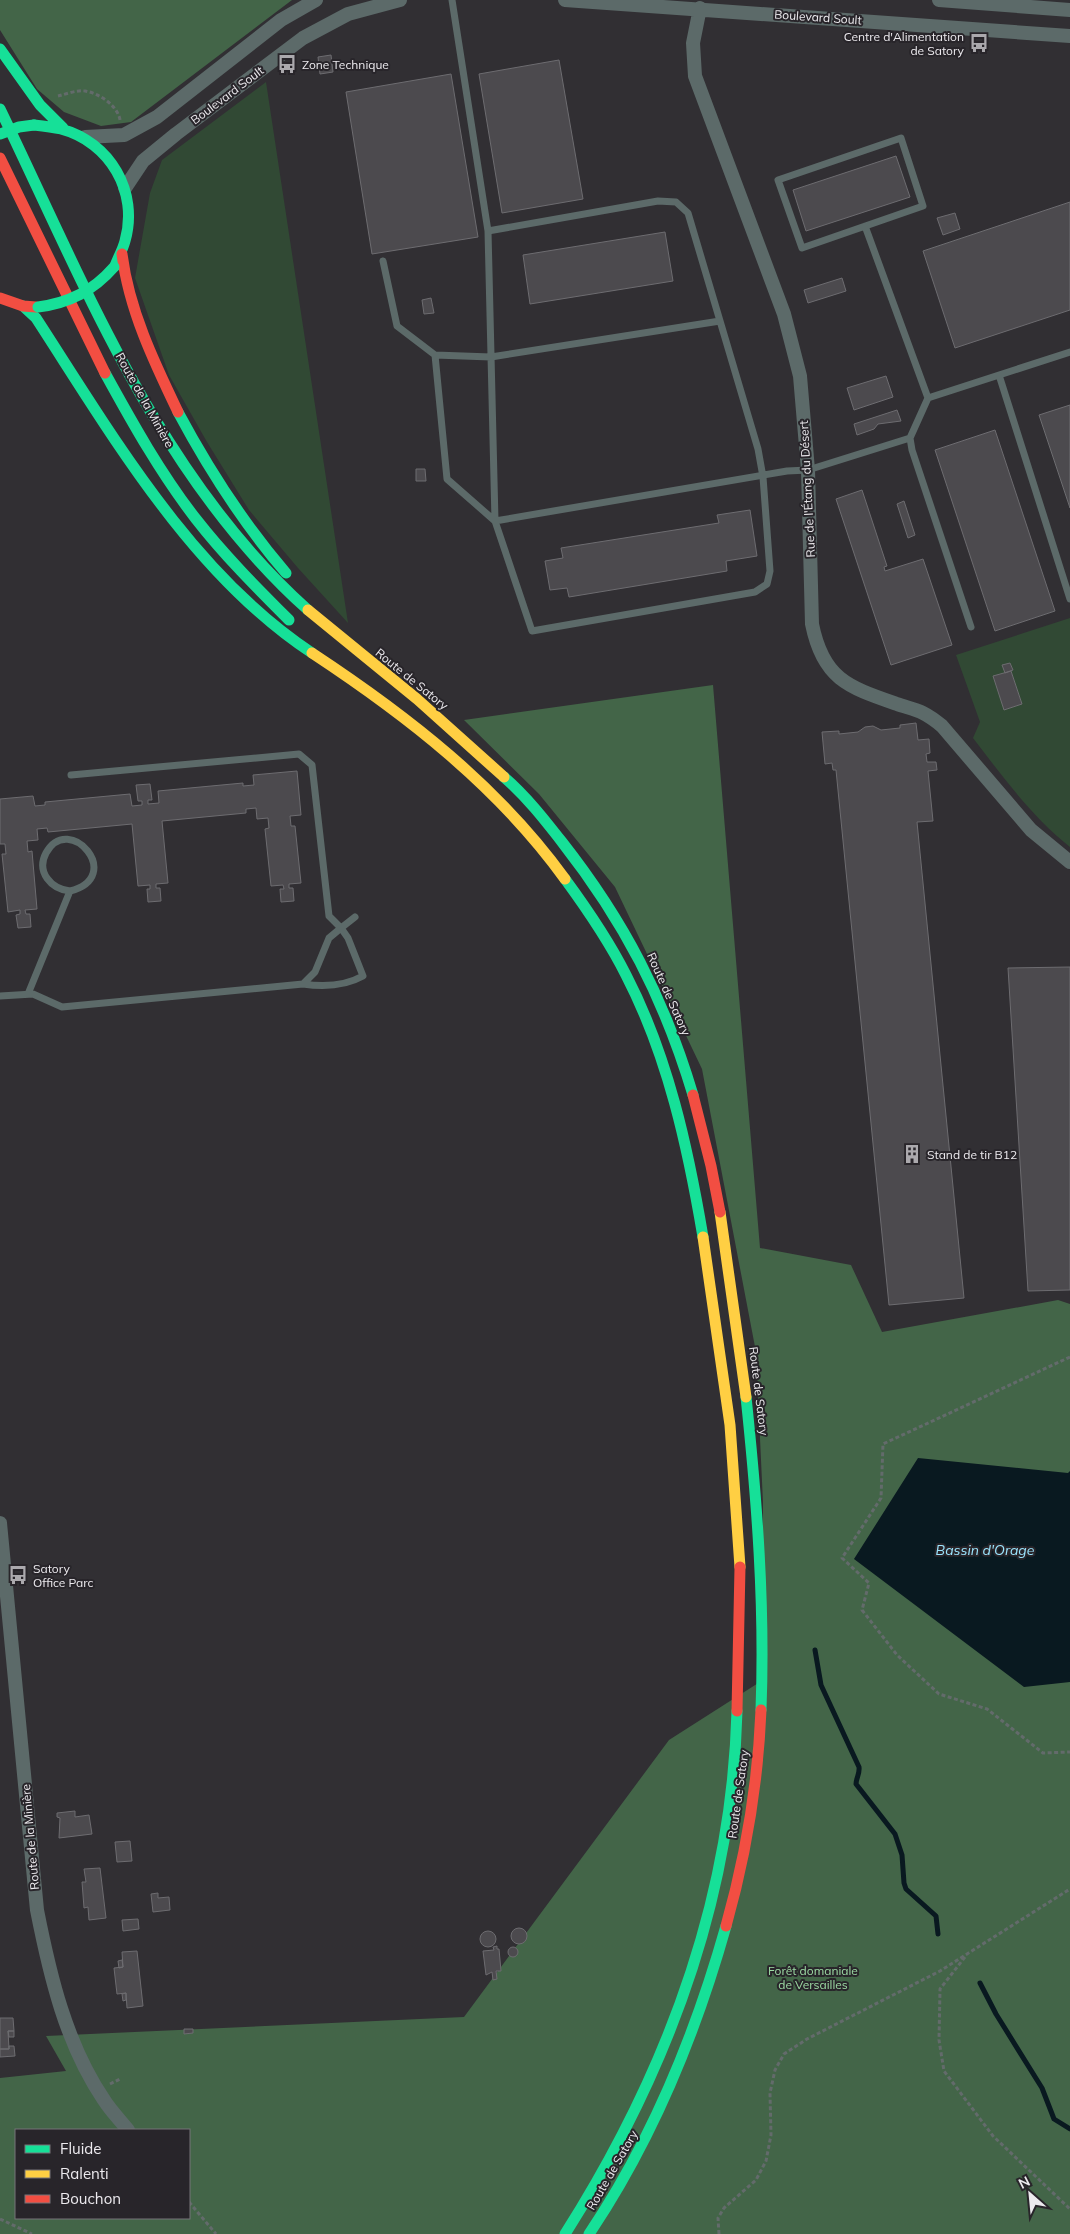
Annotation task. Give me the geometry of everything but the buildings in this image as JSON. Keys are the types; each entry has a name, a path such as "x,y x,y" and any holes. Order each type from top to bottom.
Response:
{"main road":[{"path":"0,49 40,105 63,128"},
{"name":"Route de la Minière","path":"0,109 136,387 177,458 222,520 260,565 352,648"},
{"path":"0,134 19,127 34,125 63,128 84,137 105,154 117,170 126,188 130,221 122,254 114,267 105,279 81,297 67,302 38,307 23,306 1,299"},
{"name":"Route de la Minière","path":"0,158 122,405 170,484 222,552 299,630 361,685"},
{"path":"122,254 126,284 146,341 166,387 205,461 273,559 352,648"},
{"path":"23,306 36,318 150,491 193,544 245,597 290,637 361,685"},
{"name":"Route de Satory","path":"352,648 406,690 522,793 578,861 618,920 648,976 672,1032 702,1124 727,1246 751,1432 761,1578 760,1739 749,1825 729,1917 698,2017 661,2111 604,2214 589,2234"},
{"name":"Route de Satory","path":"361,685 447,752 506,807 561,873 599,929 632,985 654,1040 681,1130 706,1254 732,1440 741,1578 737,1740 727,1832 709,1914 678,2012 639,2106 590,2197 565,2234"}],"street":[{"name":"Boulevard Soult","path":"84,137 124,135 157,116 281,20 316,0"},
{"name":"Boulevard Soult","path":"126,188 143,161 303,38 348,14 400,0"},
{"name":"Boulevard Soult","path":"565,0 700,8 1070,36"},
{"path":"939,0 1070,10"},
{"name":"Rue de l'Étang du Désert","path":"700,8 693,43 696,76 784,314 800,376 808,470 812,624 816,645 826,664 843,681 860,691 923,713 942,726 1031,830 1070,862"},
{"name":"Route de la Minière","path":"0,1523 5,1621 37,1910 48,1967 79,2053 105,2101 127,2129"}],"lane":[{"path":"452,0 488,231 495,521 532,630 755,592 767,584 770,570 763,477 758,449 688,213 676,202 658,202 488,231"},
{"path":"901,138 923,206 865,226 802,248 778,180 901,138"},
{"path":"865,226 928,398 910,438 912,450 972,627"},
{"path":"383,261 396,326 435,356 491,358 720,321"},
{"path":"928,398 1070,352"},
{"path":"435,356 446,479 495,521 808,470 910,438"},
{"path":"998,375 1070,598"},
{"path":"0,996 33,994 62,1007 303,984 324,987 355,980 363,976 354,951 341,928 329,916 312,765 299,754 70,775"},
{"path":"68,840 83,844 94,864 90,879 78,889 70,891 62,890 48,881 43,865 44,858 53,845 68,840"},
{"path":"28,994 70,891"},
{"path":"303,984 315,972 329,938 355,917"}],"path":[{"path":"52,99 71,92 85,91 96,95 108,102 119,113 121,125"},
{"path":"1070,1357 883,1444 881,1498 842,1558 869,1583 862,1610 896,1655 939,1694 987,1709 1043,1752 1070,1752"},
{"path":"719,2234 718,2218 724,2208 756,2180 766,2161 771,2135 770,2093 775,2070 784,2054 807,2039 940,1971 1070,1889"},
{"path":"967,1955 940,1989 939,2040 944,2071 993,2136 1070,2209"},
{"path":"190,2203 216,2234"},
{"path":"0,2219 32,2234"}],"green space":[{"path":"0,0 292,0 131,122 101,126 64,112 37,89 0,30"},
{"path":"266,82 348,623 249,510 207,442 169,375 135,278 150,193 162,160"},
{"path":"1070,618 1070,847 1030,809 973,738 980,722 956,655"},
{"name":"Forêt domaniale de Versailles","path":"713,685 760,1248 851,1265 882,1332 1058,1300 1070,1304 1070,2234 0,2234 0,2078 66,2071 46,2036 464,2017 669,1740 763,1680 763,1503 756,1352 702,1069 615,887 539,794 464,720"}],"water":[{"name":"Bassin d'Orage","path":"918,1458 1068,1473 1070,1471 1070,1682 1024,1687 854,1559"}],"waterway":[{"path":"815,1650 821,1685 859,1767 856,1784 895,1834 902,1855 906,1889 936,1916 938,1934"},
{"path":"980,1983 996,2014 1042,2088 1054,2119 1070,2129"}],"traffic: fast":[{"path":"0,49 40,105 63,128"},
{"path":"0,109 96,310 130,376 167,439 209,500 255,558 308,610"},
{"path":"34,125 61,129 94,145 117,172 124,187 128,205 128,223 124,244 115,266"},
{"path":"0,134 19,127 34,125"},
{"path":"38,307 70,299 80,294 98,283 114,267"},
{"path":"23,306 36,318 125,455 157,500 192,543 229,584 269,621 312,653"},
{"path":"105,373 148,448 183,502 229,558 289,620"},
{"path":"178,412 228,496 255,535 286,573"},
{"path":"504,777 542,816 605,901 623,931 655,993 682,1060 693,1095"},
{"path":"565,879 619,962 641,1006 654,1038 675,1103 691,1170 703,1237"},
{"path":"746,1397 754,1475 761,1592 761,1710"},
{"path":"565,2234 601,2174 634,2112 662,2049 687,1984 707,1918 722,1851 732,1782 737,1711"},
{"path":"589,2234 633,2161 670,2086 701,2007 726,1926"}],"traffic: slow":[{"path":"308,610 417,699 504,777"},
{"path":"312,653 382,701 449,754 510,813 539,845 565,879"},
{"path":"720,1212 746,1397"},
{"path":"703,1237 730,1425 740,1567"}],"traffic: jam":[{"path":"0,158 105,373"},
{"path":"122,254 125,275 136,315 178,412"},
{"path":"0,298 23,306 36,307"},
{"path":"693,1095 711,1166 720,1212"},
{"path":"737,1711 740,1567"},
{"path":"726,1926 750,1819 757,1765 761,1710"}],"place":[{"name":"Centre d'Alimentation de Satory","path":"979,43"},
{"name":"Zone Technique","path":"287,64"},
{"name":"Stand de tir B12","path":"912,1154"},
{"name":"Satory Office Parc","path":"18,1575"}]}
